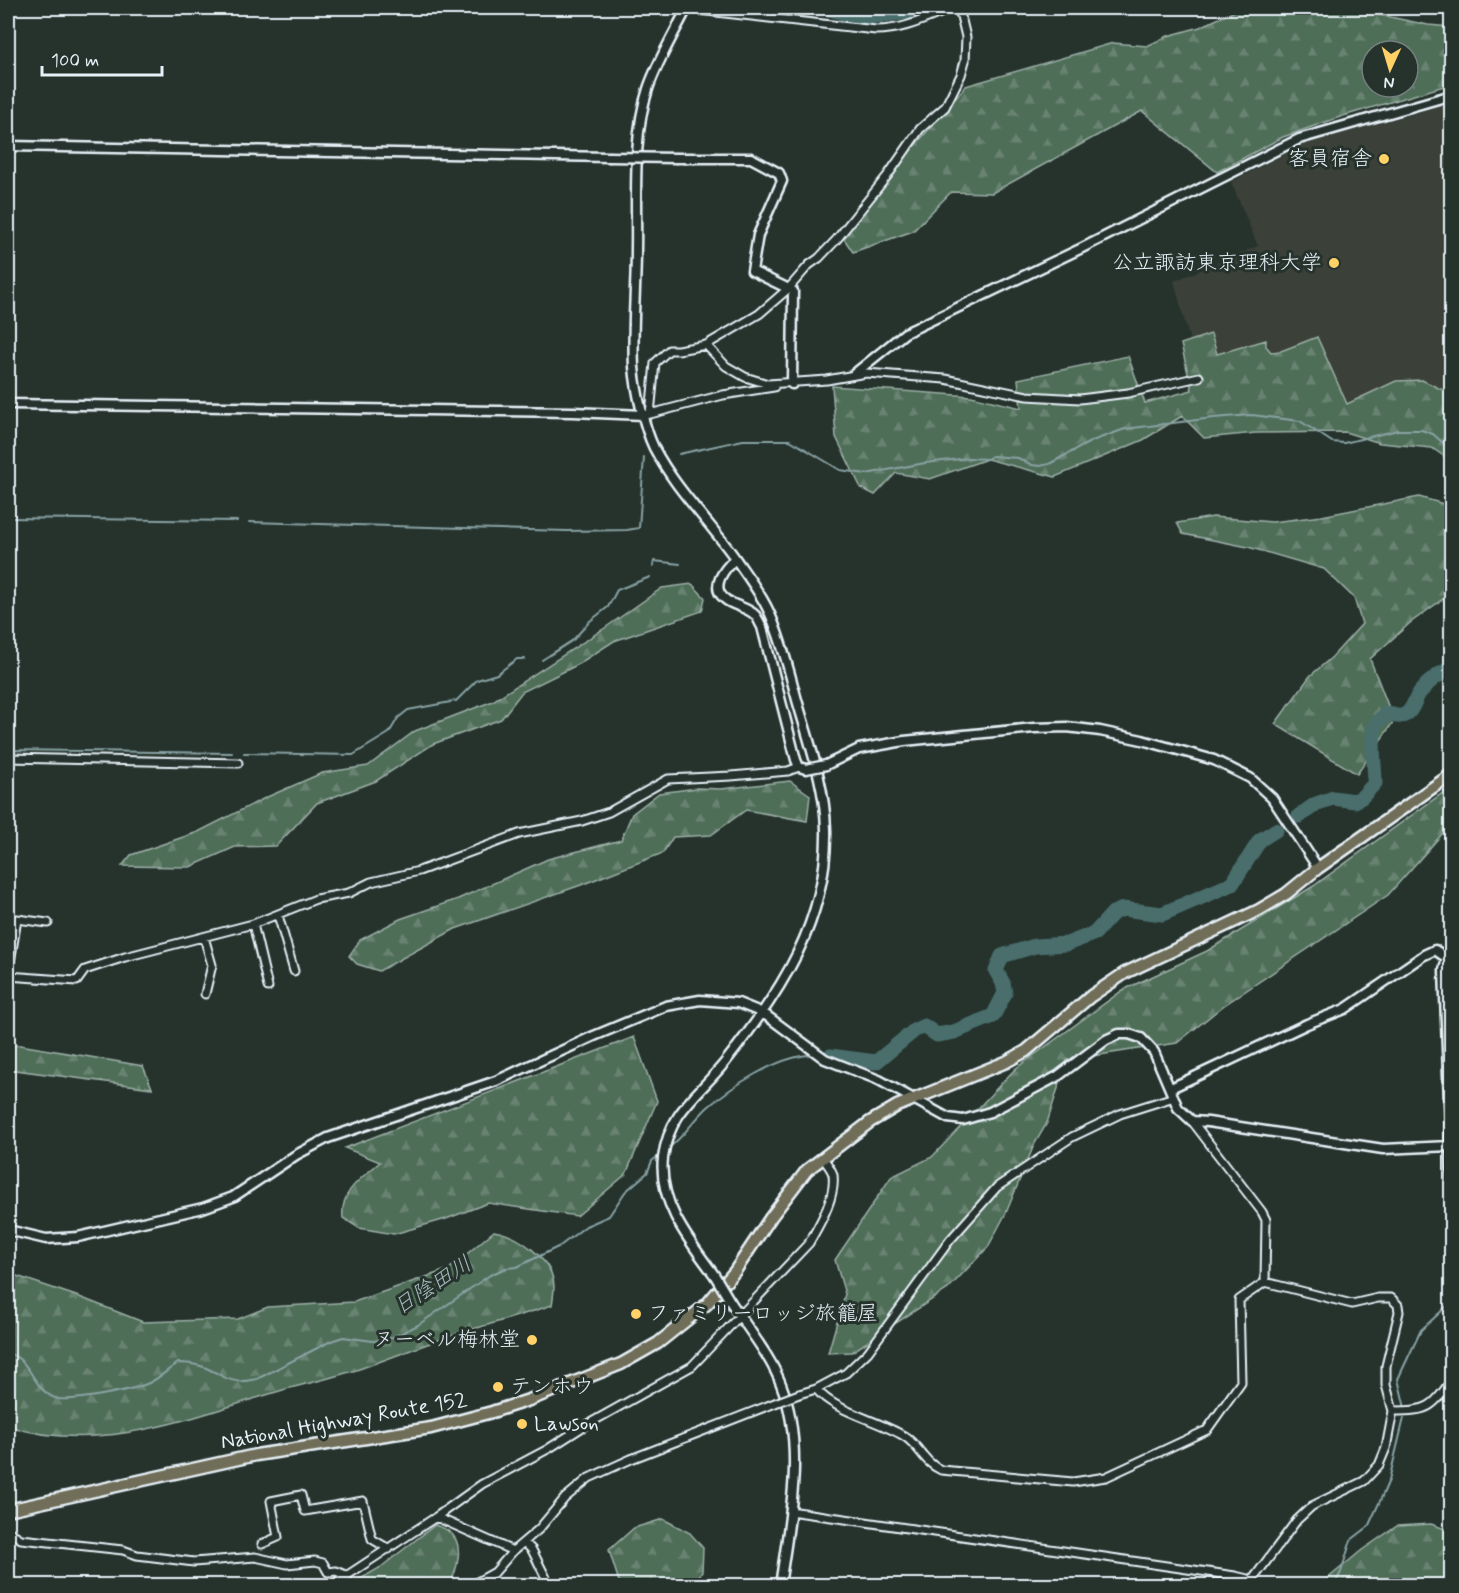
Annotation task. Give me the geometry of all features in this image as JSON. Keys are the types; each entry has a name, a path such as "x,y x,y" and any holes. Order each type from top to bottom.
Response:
{"highway":[{"name":"National Highway Route 152","path":"8,1510 256,1455 431,1428 529,1400 621,1364 658,1343 707,1304 735,1271 771,1217 807,1170 870,1122 897,1106 1006,1062 1026,1051 1091,996 1125,973 1259,910 1286,894 1318,868 1452,774"}],"street":[{"path":"780,1586 794,1481 792,1431 782,1385 715,1276 684,1233 664,1189 663,1161 667,1139 686,1102 724,1064 763,1013 795,959 814,913 825,872 824,805 812,752 769,611 735,559 687,500 652,444 647,415 634,369 638,137 648,89 688,8 876,30 894,30 953,8"},
{"path":"647,415 655,363 669,350 706,345 759,314 789,288 809,265 837,239 888,175 920,129 945,107 962,75 965,62 966,37 959,8"},
{"path":"854,374 905,333 1092,243 1299,139 1452,95"},
{"path":"8,146 751,158 779,173 782,182 758,235 752,271 793,291 792,384"},
{"path":"706,345 726,366 745,377 768,384 792,384"},
{"path":"8,404 647,415 723,394 866,373 945,379 1027,396 1080,399 1128,393 1199,377"},
{"path":"735,559 723,571 718,584 720,592 724,599 756,615 762,627 802,768"},
{"path":"48,923 17,919 8,976 77,981 85,970 125,957 253,924 316,899 349,893 371,882 419,871 519,834 600,815 668,779 788,771 826,765 859,749 904,741 1034,728 1067,727 1100,730 1203,756 1232,767 1250,778 1272,798 1318,868"},
{"path":"8,758 238,763"},
{"path":"278,915 294,971"},
{"path":"253,924 268,987"},
{"path":"204,937 212,965 205,994"},
{"path":"470,1586 495,1572 513,1551 525,1543 565,1498 589,1478 675,1442 816,1389 846,1373 868,1352 950,1240 997,1187 1072,1137 1173,1092 1307,1024 1345,1009 1424,955 1435,950 1449,957 1444,970 1452,1181"},
{"path":"8,1230 46,1239 78,1237 203,1208 233,1197 296,1155 328,1138 496,1081 666,1006 700,1000 722,1000 747,1006 763,1013 825,1059 879,1080 948,1118 963,1120 990,1112 1058,1076 1106,1040 1119,1034 1141,1038 1154,1052 1178,1108 1192,1121 1262,1212 1266,1220 1265,1282"},
{"path":"1192,1121 1383,1149 1450,1146"},
{"path":"331,1586 389,1549 482,1484 548,1449 692,1366 809,1244 831,1196 833,1174 823,1158"},
{"path":"790,1511 1236,1576 1250,1583 1297,1520 1312,1506 1364,1480 1379,1465 1386,1448 1393,1411 1386,1385 1386,1366 1400,1312 1398,1305 1391,1298 1378,1298 1352,1304 1265,1282 1239,1300 1240,1382 1207,1430 1106,1477 1073,1482 941,1470 930,1465 907,1438 837,1404 816,1389"},
{"path":"1393,1411 1421,1410 1429,1407 1436,1402 1452,1379"},
{"path":"262,1544 278,1537 271,1501 301,1495 305,1511 363,1501 372,1539 389,1549"},
{"path":"436,1517 513,1551"},
{"path":"8,1531 21,1539 123,1550 137,1555 194,1562 255,1557 287,1564 315,1561 323,1563 328,1572 336,1571 348,1576"},
{"path":"525,1543 532,1550 550,1586"}],"shaded area":[{"name":"公立諏訪東京理科大学","path":"1451,101 1451,394 1422,380 1397,381 1347,404 1317,337 1280,351 1271,352 1265,340 1217,354 1211,334 1190,341 1174,281 1258,246 1231,182 1306,143 1417,113"}],"green space":[{"path":"1347,8 1428,25 1451,27 1451,84 1420,93 1420,39 1360,39 1360,99 1401,99 1283,137 1217,172 1142,111 992,193 951,192 913,231 853,252 840,233 966,86 1113,43 1147,46 1168,36 1200,27 1237,10"},
{"path":"1211,334 1217,354 1266,340 1266,346 1271,352 1281,351 1317,337 1347,404 1396,381 1422,380 1451,394 1451,461 1432,448 1380,443 1345,432 1256,433 1204,438 1182,416 1143,440 1055,477 987,459 930,479 896,473 875,495 861,488 836,437 832,386 971,396 1021,408 1018,379 1128,356 1145,403 1192,390 1181,344"},
{"path":"1419,497 1451,506 1451,593 1410,623 1370,659 1394,721 1357,774 1275,724 1310,676 1332,657 1362,624 1354,598 1324,569 1248,547 1183,534 1177,523 1213,517 1272,522 1322,516"},
{"path":"692,584 705,598 702,611 614,641 575,666 522,692 501,719 433,744 376,781 317,803 276,846 235,847 190,867 122,866 131,855 198,832 265,798 322,773 368,766 415,731 493,701 662,588"},
{"path":"790,781 810,795 807,821 746,810 711,835 673,837 663,853 581,885 455,929 379,971 357,964 349,956 360,940 400,919 458,899 548,859 621,840 632,814 659,793"},
{"path":"1451,787 1451,824 1388,895 1223,1006 1177,1043 1067,1060 1047,1123 1034,1145 1006,1213 988,1247 948,1289 852,1352 828,1353 845,1294 835,1260 891,1177 932,1157 1015,1069 1123,990 1207,951 1312,887"},
{"path":"634,1037 657,1101 626,1174 577,1216 488,1203 446,1219 394,1234 359,1228 343,1218 343,1208 349,1192 380,1162 345,1148"},
{"path":"20,1045 143,1066 152,1088 8,1069 8,1046"},
{"path":"494,1231 513,1237 541,1258 552,1276 554,1286 552,1305 447,1337 352,1371 147,1429 112,1435 78,1437 43,1434 8,1426 8,1273 143,1322 238,1319 268,1307 354,1302 449,1269"},
{"path":"663,1519 690,1533 703,1548 702,1572 693,1585 620,1585 609,1550 634,1528"},
{"path":"1431,1524 1451,1531 1450,1585 1320,1585 1362,1550 1397,1526"},
{"path":"435,1525 447,1530 457,1542 457,1565 449,1585 350,1585 381,1567"}],"waterway":[{"path":"827,8 857,18 912,12 911,8"},
{"path":"679,454 743,440 790,440 840,470 866,474 925,463 969,458 987,459 992,456 1018,458 1040,466 1049,464 1092,441 1125,429 1252,415 1300,421 1332,442 1344,443 1398,430 1421,430 1433,434 1452,451"},
{"path":"249,522 567,531 627,530 639,528 644,457"},
{"path":"8,518 237,521"},
{"path":"653,567 654,561 680,564"},
{"path":"542,660 573,640 590,621 608,607 617,590 650,577"},
{"path":"244,753 353,755 389,733 398,718 408,710 456,701 477,680 497,674 517,659 525,659"},
{"name":"日陰田川","path":"1299,816 1316,804 1333,798 1355,801 1362,797 1375,783 1373,745 1377,723 1386,714 1399,716 1408,713 1424,687 1452,668"},
{"path":"8,750 232,753"},
{"name":"日陰田川","path":"830,1056 876,1062 915,1030 924,1026 937,1035 954,1032 993,1016 1005,993 1003,983 996,971 1002,956 1035,946 1067,944 1095,933 1113,913 1123,909 1162,914 1232,884 1260,840 1276,830"},
{"name":"日陰田川","path":"669,1148 708,1107 729,1090 782,1061 808,1055"},
{"name":"日陰田川","path":"8,1354 24,1363 46,1393 52,1397 67,1399 106,1394 143,1385 178,1363 201,1366 233,1380 247,1381 257,1379 343,1337 373,1341 391,1338 418,1325 490,1275 506,1268 517,1267 560,1246 586,1226 609,1216 625,1192 647,1173 652,1161 662,1153"},
{"path":"1405,1408 1398,1379 1421,1330 1446,1307 1452,1307"},
{"path":"1334,1586 1351,1540 1368,1527 1389,1480 1404,1418"}],"place":[{"name":"客員宿舎","path":"1384,159"},
{"name":"公立諏訪東京理科大学","path":"1334,263"},
{"name":"ファミリーロッジ旅籠屋","path":"636,1314"},
{"name":"ヌーベル梅林堂","path":"532,1340"},
{"name":"テンホウ","path":"498,1387"},
{"name":"Lawson","path":"522,1424"}]}
